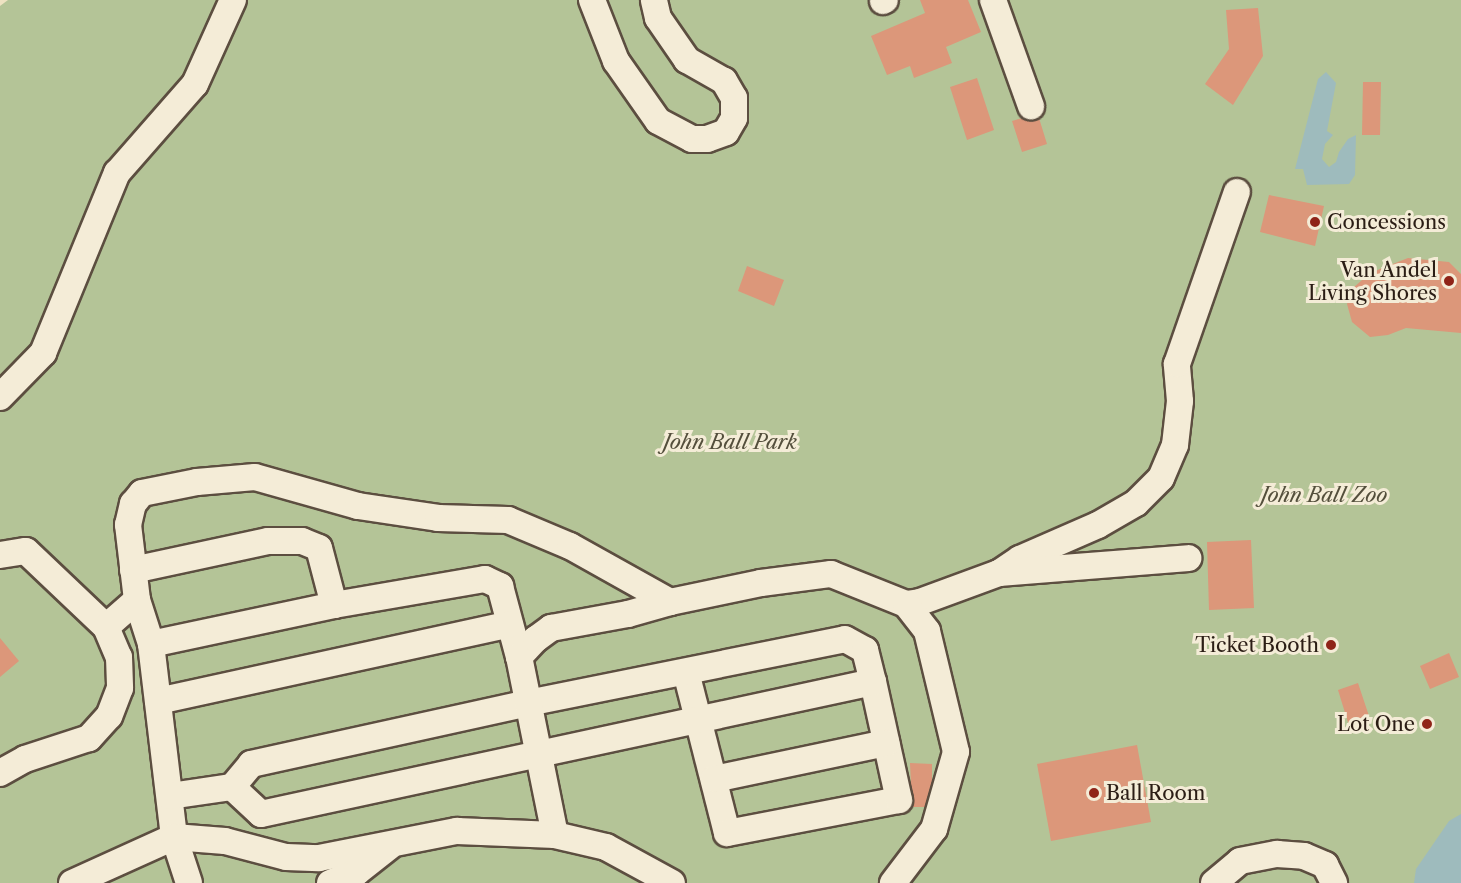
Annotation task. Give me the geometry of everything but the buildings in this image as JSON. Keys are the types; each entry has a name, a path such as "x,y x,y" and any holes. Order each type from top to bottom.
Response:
{"street":[{"path":"0,397 43,353 117,173 195,84 232,0"},
{"path":"592,0 616,61 658,121 692,140 707,139 726,132 734,118 734,98 724,81 687,60 658,18 654,0"},
{"path":"993,0 1031,106"},
{"path":"519,657 536,639 551,628 628,614 670,602 761,583 831,574 906,604 920,602 999,573 1020,559 1098,525 1136,503 1161,478 1175,446 1180,401 1177,364 1237,192"},
{"path":"189,883 174,837 151,644 137,600 133,570 128,525 133,504 142,493 197,482 255,477 358,506 438,518 508,520 570,546 670,602"},
{"path":"133,570 268,541 302,541 319,548 334,605"},
{"path":"0,555 26,551 106,627 119,657 120,688 109,716 89,738 25,759 0,773"},
{"path":"999,573 1188,558"},
{"path":"151,644 334,605 485,579 500,586 519,657 555,836"},
{"path":"106,627 137,600"},
{"path":"893,883 934,829 956,752 927,631 906,604"},
{"path":"158,701 510,624"},
{"path":"170,796 232,787 251,764 528,703 845,639 865,650 899,800 727,832 686,672"},
{"path":"232,787 261,814 537,752 873,682"},
{"path":"714,779 886,743"},
{"path":"72,883 174,837 225,841 286,857 319,858 457,831 555,836 606,848 672,883"},
{"path":"330,883 357,872 391,845"},
{"path":"1214,883 1240,861 1277,854 1304,856 1325,865 1334,883"}],"green space":[{"name":"John Ball Park","path":"8,0 1461,0 1461,883 0,883 0,6"}],"water":[{"path":"1326,72 1336,83 1327,131 1333,135 1325,144 1322,159 1329,167 1336,162 1339,152 1348,139 1356,135 1355,175 1349,184 1307,185 1303,169 1295,169 1318,79"},
{"path":"1461,814 1461,883 1414,883 1416,869 1449,821"}],"place":[{"name":"Concessions","path":"1315,222"},
{"name":"Van Andel Living Shores","path":"1449,281"},
{"name":"Ticket Booth","path":"1331,645"},
{"name":"Lot One","path":"1427,724"},
{"name":"Ball Room","path":"1094,793"}],"park label":[{"name":"John Ball Zoo","path":"1324,495"}]}
